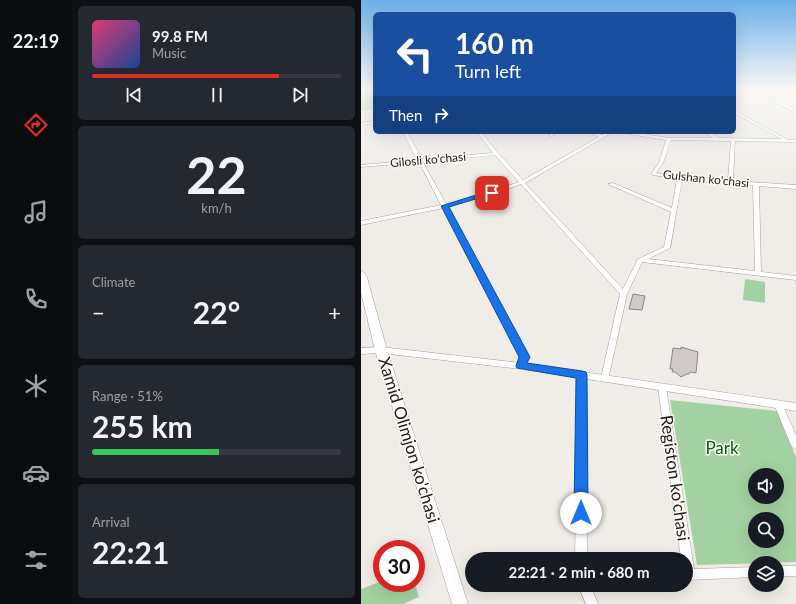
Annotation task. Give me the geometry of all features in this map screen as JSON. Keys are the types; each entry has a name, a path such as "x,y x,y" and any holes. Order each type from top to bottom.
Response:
{"main road":[{"name":"Xamid Olimjon ko'chasi","path":"361,274 381,350 460,604"}],"street":[{"path":"747,118 787,141"},
{"path":"361,124 373,122"},
{"path":"406,134 524,357 521,366"},
{"path":"481,134 496,154 624,294"},
{"path":"595,134 603,137"},
{"path":"361,223 445,206 492,193 523,182 608,134"},
{"path":"636,134 669,139 796,141"},
{"path":"709,134 718,140"},
{"name":"Gulshan ko'chasi","path":"669,139 661,163 653,174 680,178 796,187"},
{"path":"730,182 733,140"},
{"name":"Gilosli ko'chasi","path":"361,166 496,154"},
{"path":"605,378 624,294 640,260 667,248 680,178"},
{"path":"611,184 674,211"},
{"path":"755,184 758,274"},
{"path":"640,260 796,278"},
{"path":"361,351 381,350 521,366 796,407"},
{"path":"581,552 582,375"},
{"name":"Registon ko'chasi","path":"662,387 689,575 748,572"},
{"path":"778,404 796,445"},
{"path":"784,571 796,570"},
{"path":"587,592 592,604"}],"green space":[{"path":"745,279 765,282 765,303 743,300"},
{"name":"Park","path":"670,400 777,411 796,457 796,562 784,562 784,556 748,556 748,563 697,565"},
{"path":"373,584 373,592 418,592 419,597 403,604 361,604 361,589"}],"building":[{"path":"633,294 645,296 642,310 629,309"},
{"path":"681,347 698,352 696,373 690,372 689,374 681,377 675,372 672,372 673,369 670,369 673,348 681,349"}],"route":[{"path":"492,193 445,206 524,357 521,366 582,375 581,513"}]}
